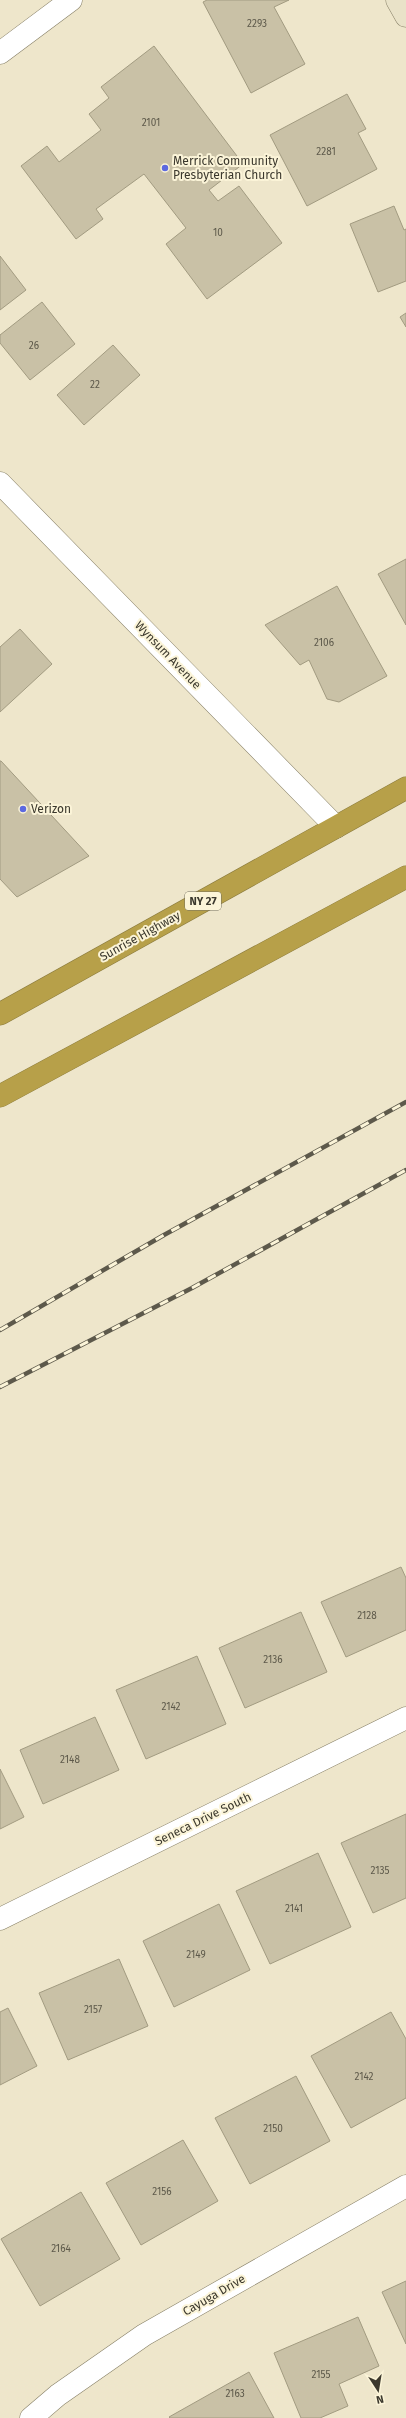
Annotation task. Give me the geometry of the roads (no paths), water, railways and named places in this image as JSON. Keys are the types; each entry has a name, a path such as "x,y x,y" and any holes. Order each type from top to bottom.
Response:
{"highway":[{"name":"Sunrise Highway","path":"0,1014 406,788"},
{"path":"0,1096 406,877"}],"street":[{"path":"0,53 71,0"},
{"path":"397,0 406,16"},
{"name":"Wynsum Avenue","path":"0,483 336,827"},
{"name":"Seneca Drive South","path":"0,1920 406,1718"},
{"name":"Cayuga Drive","path":"31,2418 58,2395 144,2335 406,2186"}],"railway":[{"path":"0,1330 164,1235 406,1102"},
{"path":"0,1387 192,1288 406,1170"}],"place":[{"name":"Merrick Community Presbyterian Church","path":"165,168"},
{"name":"Verizon","path":"23,809"}]}
